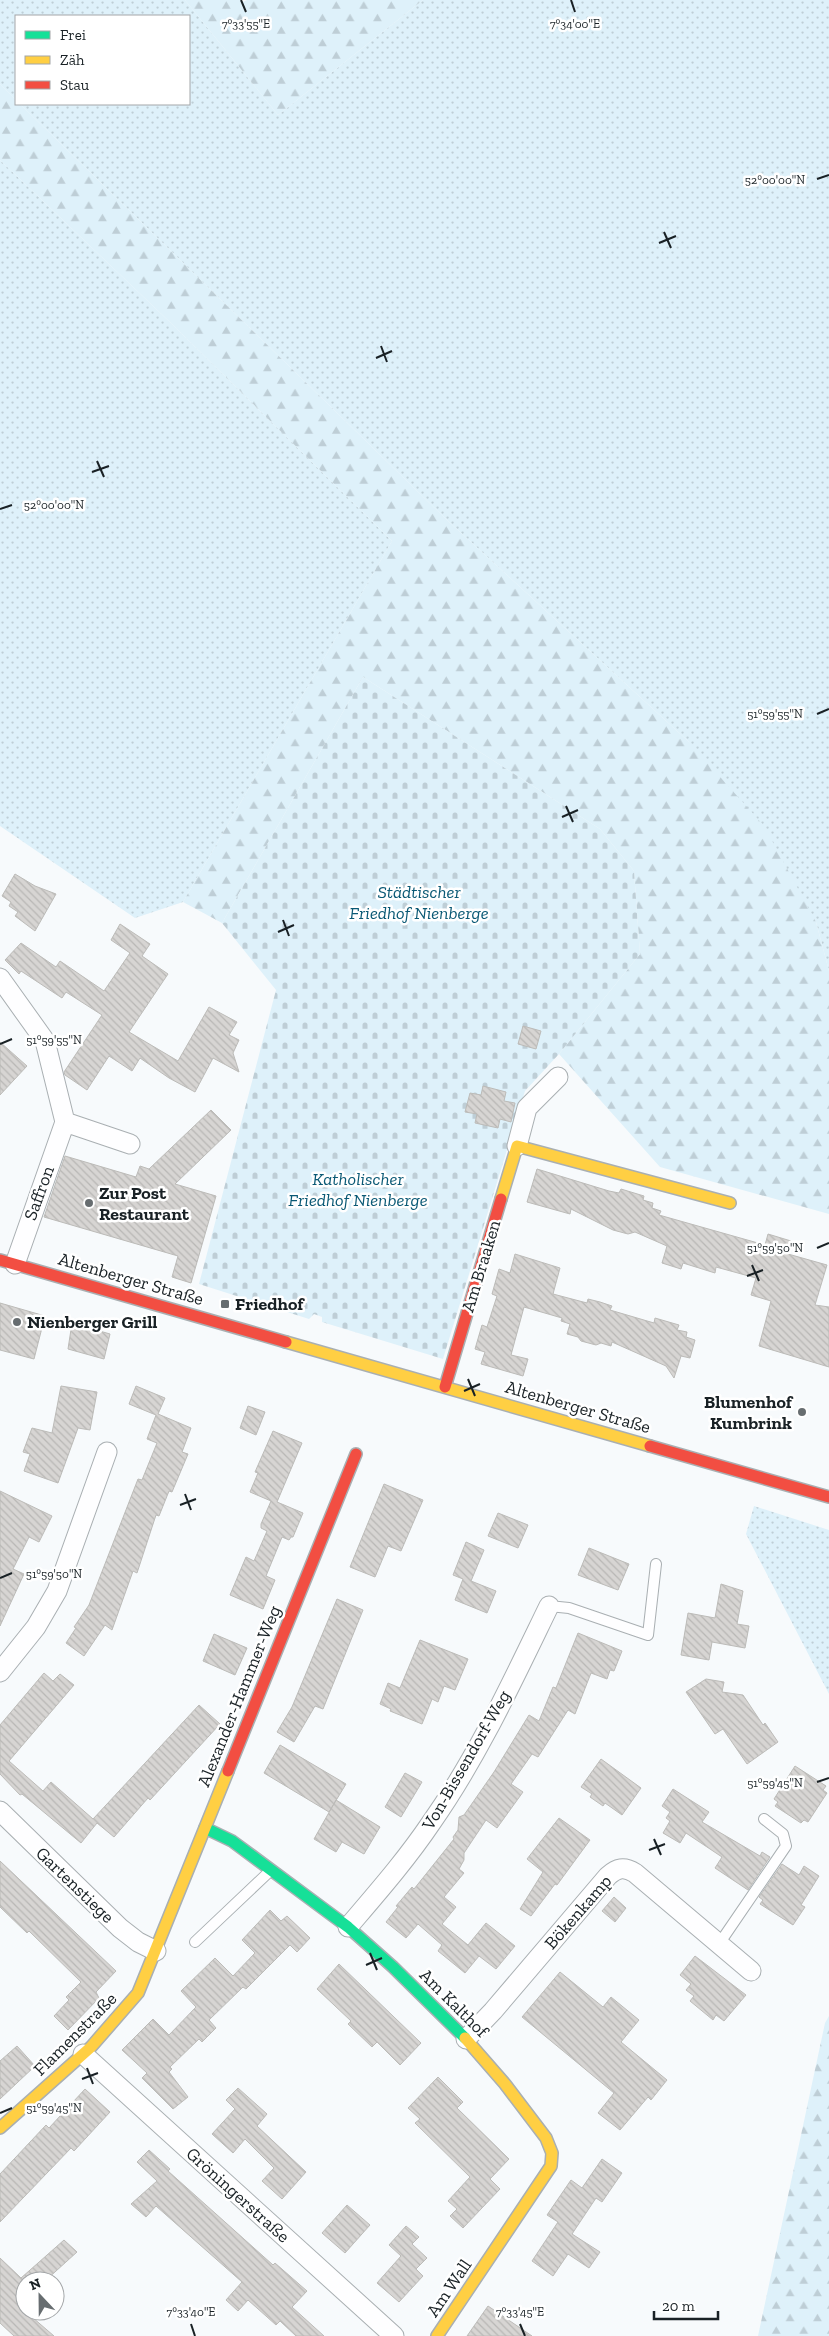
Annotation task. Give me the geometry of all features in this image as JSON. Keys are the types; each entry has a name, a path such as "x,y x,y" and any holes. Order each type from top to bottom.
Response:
{"street":[{"path":"0,978 46,1041 65,1122 130,1144"},
{"name":"Am Braaken","path":"445,1387 527,1108 558,1077"},
{"name":"Saffron","path":"7,1262 65,1122"},
{"path":"517,1146 730,1204"},
{"name":"Altenberger Straße","path":"7,1262 829,1497"},
{"path":"0,1672 36,1627 57,1592 106,1452"},
{"name":"Alexander-Hammer-Weg","path":"156,1951 356,1454"},
{"name":"Von-Bissendorf-Weg","path":"348,1927 409,1854 458,1781 484,1737 548,1606"},
{"name":"Gartenstiege","path":"0,1810 120,1928 138,1942 156,1951"},
{"name":"Am Kalthof","path":"205,1828 232,1841 348,1927 393,1967 466,2039 546,2138 552,2153 551,2166 489,2259"},
{"name":"Bökenkamp","path":"466,2039 494,2011 608,1876 619,1868 629,1869 635,1873 751,1971"},
{"name":"Flamenstraße","path":"0,2128 83,2054 129,2006 146,1977 156,1951"},
{"name":"Gröningerstraße","path":"83,2054 394,2336"},
{"name":"Am Wall","path":"437,2336 489,2259"}],"lane":[{"path":"548,1606 569,1608 648,1635 656,1564"},
{"path":"719,1944 786,1846 783,1834 764,1819"},
{"path":"195,1942 270,1871"}],"green space":[{"path":"0,0 185,0 278,115 423,0 829,0 829,971 816,922 688,741 448,521 21,105 190,105 190,15 15,15 15,99 0,84"},
{"path":"185,0 241,0 243,2 247,0 423,0 278,115"},
{"path":"0,84 15,99 15,105 21,105 448,521 688,741 764,826 816,922 829,971 829,1214 660,1167 559,1054 640,954 634,871 600,829 363,677 222,923 183,902 392,541 174,326 0,160"},
{"path":"0,160 174,326 392,541 183,902 135,918 0,826"},
{"name":"Städtischer Friedhof Nienberge","path":"363,677 600,829 634,871 640,954 559,1054 525,1091 443,1359 322,1322 322,1317 314,1314 309,1319 199,1284 276,990 222,923"},
{"path":"754,1506 829,1530 829,1694 746,1534"},
{"path":"829,2016 829,2336 758,2336 825,2023"}],"building":[{"path":"15,874 35,886 56,894 35,931 15,916 18,912 9,906 11,902 2,896"},
{"path":"120,924 150,944 142,956 168,974 129,1032 178,1061 209,1007 237,1022 229,1035 239,1040 233,1053 239,1072 213,1058 195,1092 169,1078 140,1058 132,1071 109,1056 87,1090 65,1075 64,1072 102,1015 66,992 62,998 21,971 19,974 5,960 21,943 56,967 60,961 104,991 130,953 111,940"},
{"path":"523,1026 541,1031 536,1049 518,1044"},
{"path":"0,1042 27,1066 0,1095"},
{"path":"483,1086 506,1092 504,1101 515,1103 511,1122 500,1119 498,1128 475,1123 477,1114 465,1112 470,1093 481,1095"},
{"path":"211,1110 231,1130 175,1184 216,1196 191,1283 172,1277 178,1256 44,1217 65,1156 136,1177 140,1166 149,1169"},
{"path":"537,1169 609,1191 619,1193 621,1189 644,1196 643,1200 653,1203 652,1208 661,1211 659,1215 765,1245 768,1234 791,1241 788,1254 827,1265 815,1305 829,1307 829,1367 759,1346 771,1301 751,1295 756,1278 716,1267 715,1273 683,1263 681,1269 662,1263 667,1246 635,1232 628,1234 613,1230 571,1209 570,1214 527,1202"},
{"path":"515,1254 560,1268 553,1294 587,1303 588,1299 600,1302 612,1306 610,1310 654,1323 655,1318 679,1325 677,1330 687,1332 686,1337 695,1340 690,1358 681,1356 674,1378 666,1366 612,1342 611,1346 581,1341 578,1337 567,1334 570,1324 561,1321 562,1318 524,1307 511,1355 528,1359 523,1376 481,1364 485,1352 475,1349 482,1325 487,1327 497,1296 492,1294 499,1269 510,1273"},
{"path":"0,1303 45,1316 34,1359 0,1350"},
{"path":"72,1323 110,1334 104,1359 68,1349"},
{"path":"61,1386 97,1392 90,1430 78,1428 58,1483 24,1471 30,1454 23,1452 32,1428 52,1433"},
{"path":"136,1386 165,1398 158,1414 191,1428 182,1452 188,1454 172,1492 169,1491 159,1516 156,1515 137,1573 133,1571 112,1630 105,1625 84,1656 66,1643 89,1605 138,1479 142,1480 157,1443 147,1439 156,1415 129,1404"},
{"path":"248,1406 265,1412 256,1435 240,1428"},
{"path":"273,1431 302,1443 277,1502 303,1513 293,1537 289,1540 282,1537 266,1576 275,1580 263,1609 230,1595 246,1557 254,1561 267,1531 261,1528 261,1524 271,1501 250,1492 258,1473 255,1472"},
{"path":"384,1484 423,1500 401,1551 388,1546 375,1577 350,1567"},
{"path":"0,1491 52,1516 39,1542 29,1537 13,1569 24,1574 0,1626"},
{"path":"498,1513 528,1525 518,1548 488,1536"},
{"path":"466,1542 484,1550 471,1581 496,1591 487,1613 455,1600 463,1579 453,1575"},
{"path":"589,1548 629,1564 618,1590 578,1575"},
{"path":"721,1584 743,1591 737,1624 749,1626 745,1648 712,1642 709,1660 681,1655 688,1613 715,1618"},
{"path":"337,1599 363,1610 323,1709 315,1706 294,1742 277,1732 292,1707"},
{"path":"578,1633 622,1651 614,1671 610,1670 607,1679 591,1673 575,1714 568,1710 538,1757 532,1754 511,1784 523,1792 497,1828 486,1820 464,1853 464,1860 459,1869 464,1873 444,1897 456,1907 442,1924 468,1945 486,1923 515,1946 496,1969 479,1956 465,1973 438,1951 442,1945 418,1924 406,1938 386,1922 398,1907 396,1906 412,1887 414,1889 454,1839 453,1837 458,1830 459,1817 464,1815 494,1772 529,1715 539,1721 553,1687 556,1688"},
{"path":"214,1634 247,1648 235,1675 203,1661"},
{"path":"420,1640 468,1659 455,1690 444,1686 438,1702 432,1699 422,1724 390,1711 391,1709 380,1704 388,1683 400,1688"},
{"path":"44,1673 53,1681 60,1674 74,1685 9,1761 43,1791 51,1782 93,1819 199,1705 220,1724 150,1800 148,1798 114,1837 97,1823 81,1843 22,1794 20,1795 0,1774 0,1725"},
{"path":"706,1679 724,1682 722,1692 743,1695 763,1725 765,1723 778,1742 747,1764 723,1729 715,1734 686,1692"},
{"path":"280,1745 346,1784 329,1812 264,1773"},
{"path":"601,1759 641,1788 622,1815 605,1803 603,1806 590,1797 592,1794 581,1787"},
{"path":"795,1766 826,1786 823,1790 827,1793 808,1822 804,1820 801,1823 775,1806 778,1802 774,1799"},
{"path":"405,1773 422,1782 401,1817 385,1807"},
{"path":"673,1789 709,1812 702,1822 760,1856 762,1852 770,1857 748,1890 715,1868 722,1857 686,1833 680,1843 663,1833 670,1821 666,1818 670,1812 662,1806"},
{"path":"336,1800 380,1827 364,1854 342,1842 336,1852 314,1839"},
{"path":"559,1818 590,1840 557,1885 555,1884 531,1916 520,1909 543,1872 527,1859"},
{"path":"0,1861 116,1971 96,1992 99,1998 68,2030 54,2016 69,2000 66,1997 81,1982 29,1931 27,1933 0,1907"},
{"path":"782,1864 799,1875 804,1866 819,1876 801,1905 805,1907 793,1925 760,1904 763,1900 759,1897"},
{"path":"614,1897 626,1908 615,1922 602,1911"},
{"path":"270,1910 281,1921 287,1916 310,1938 297,1952 290,1945 246,1989 243,1987 209,2020 216,2028 202,2042 199,2039 170,2067 172,2069 169,2072 188,2097 173,2109 142,2078 147,2073 122,2050 153,2019 169,2035 196,2007 181,1991 215,1958 233,1976 255,1953 242,1940"},
{"path":"695,1956 746,1995 724,2021 716,2015 713,2020 690,2001 694,1996 686,1990 691,1984 680,1975"},
{"path":"339,1964 421,2043 400,2065 377,2042 372,2047 348,2024 351,2021 317,1989"},
{"path":"560,1972 603,2007 611,1997 639,2020 621,2042 667,2080 651,2100 648,2097 620,2130 598,2113 614,2093 522,2017"},
{"path":"17,2046 35,2066 0,2099 0,2061"},
{"path":"438,2077 463,2102 457,2108 509,2159 490,2179 500,2189 463,2228 450,2216 457,2209 448,2201 470,2177 415,2123 420,2119 408,2108"},
{"path":"238,2088 267,2114 257,2126 306,2172 282,2199 262,2181 274,2168 245,2139 233,2153 212,2134 235,2109 226,2100"},
{"path":"85,2089 110,2112 74,2151 71,2148 0,2222 0,2174 46,2125 49,2128"},
{"path":"149,2150 170,2169 168,2171 273,2265 275,2263 307,2291 292,2307 324,2336 296,2336 280,2321 276,2325 248,2300 238,2311 226,2300 242,2282 156,2206 146,2217 131,2204 157,2181 137,2162"},
{"path":"602,2159 622,2173 602,2202 596,2198 572,2234 600,2252 589,2268 568,2254 553,2276 532,2261 558,2222 547,2215 571,2180 582,2188"},
{"path":"347,2205 370,2225 345,2253 322,2233"},
{"path":"406,2226 419,2237 412,2244 427,2258 416,2269 423,2276 399,2302 377,2283 401,2256 389,2245"},
{"path":"64,2240 77,2252 56,2271 29,2271"},
{"path":"0,2258 15,2272 15,2321 37,2321 54,2336 14,2336 0,2323"},
{"path":"488,2306 532,2336 467,2336"}],"traffic: fast":[{"path":"205,1828 232,1841 348,1927 393,1967 465,2038"}],"traffic: slow":[{"path":"501,1199 517,1146 730,1203"},
{"path":"286,1342 650,1446"},
{"path":"0,2128 91,2047 138,1993 228,1771"},
{"path":"437,2336 551,2166 552,2153 546,2138 505,2084 465,2038"}],"traffic: jam":[{"path":"445,1387 501,1199"},
{"path":"0,1260 286,1342"},
{"path":"650,1446 829,1497"},
{"path":"228,1771 356,1454"}],"place":[{"name":"Zur Post Restaurant","path":"89,1203"},
{"name":"Friedhof","path":"225,1304"},
{"name":"Nienberger Grill","path":"17,1322"},
{"name":"Blumenhof Kumbrink","path":"802,1412"}],"park label":[{"name":"Katholischer Friedhof Nienberge","path":"358,1189"}]}
